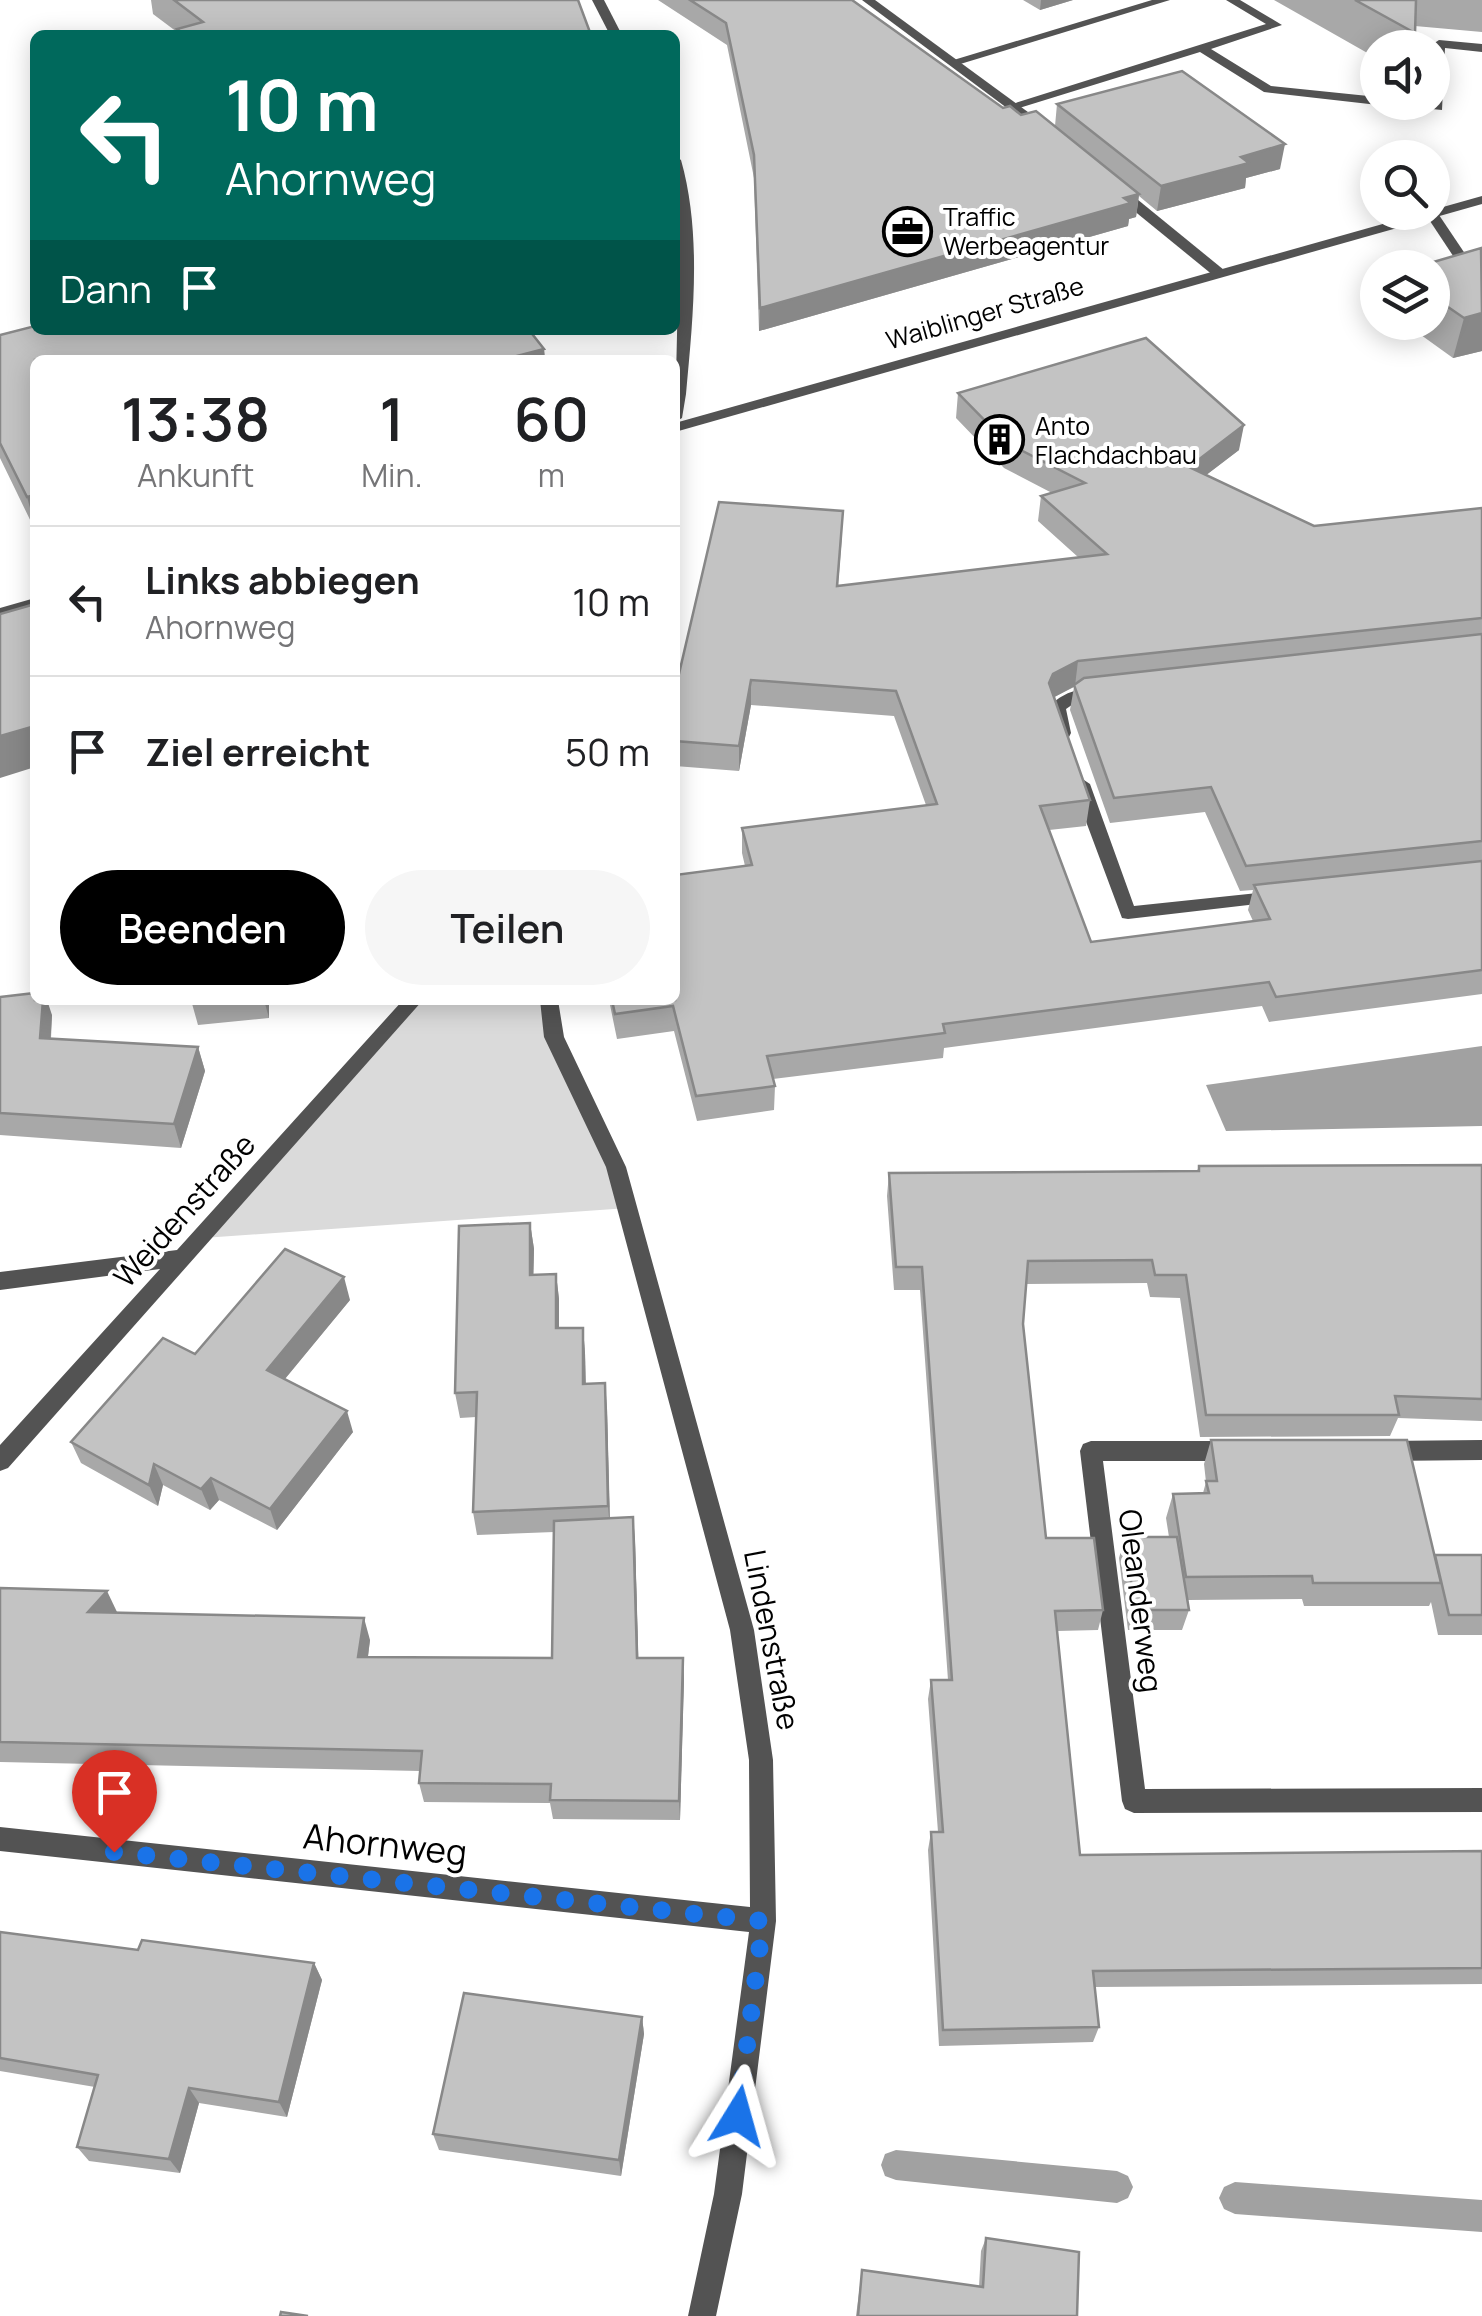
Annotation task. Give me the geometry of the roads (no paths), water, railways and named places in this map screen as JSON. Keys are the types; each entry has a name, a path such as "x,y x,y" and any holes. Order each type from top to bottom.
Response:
{"street":[{"path":"598,0 613,30"},
{"path":"868,0 1051,135"},
{"path":"952,62 1164,0"},
{"path":"1012,106 1276,25 1232,0"},
{"path":"1450,45 1482,48"},
{"path":"1202,48 1268,88 1360,98"},
{"path":"680,172 680,386"},
{"path":"1112,185 1218,273"},
{"name":"Waiblinger Straße","path":"1450,210 1482,200"},
{"name":"Waiblinger Straße","path":"680,427 1377,230"},
{"path":"1442,230 1482,289"},
{"path":"0,613 30,605"},
{"path":"1068,746 1056,708 1075,695 1115,690"},
{"path":"1074,764 1128,914 1286,896"},
{"name":"Weidenstraße","path":"0,1462 410,1005"},
{"name":"Lindenstraße","path":"550,1005 554,1037 616,1166 742,1630 761,1760 763,1921 728,2194 702,2316"},
{"path":"0,1281 185,1257"},
{"path":"1355,1451 1482,1450"},
{"name":"Oleanderweg","path":"1261,1451 1091,1451 1134,1802 1482,1800"},
{"name":"Ahornweg","path":"0,1839 763,1921"}],"waterway":[{"path":"896,2165 1117,2187"},
{"path":"1235,2198 1482,2216"}],"place":[{"name":"Traffic Werbeagentur","path":"908,231"},
{"name":"Anto Flachdachbau","path":"1000,440"}]}
